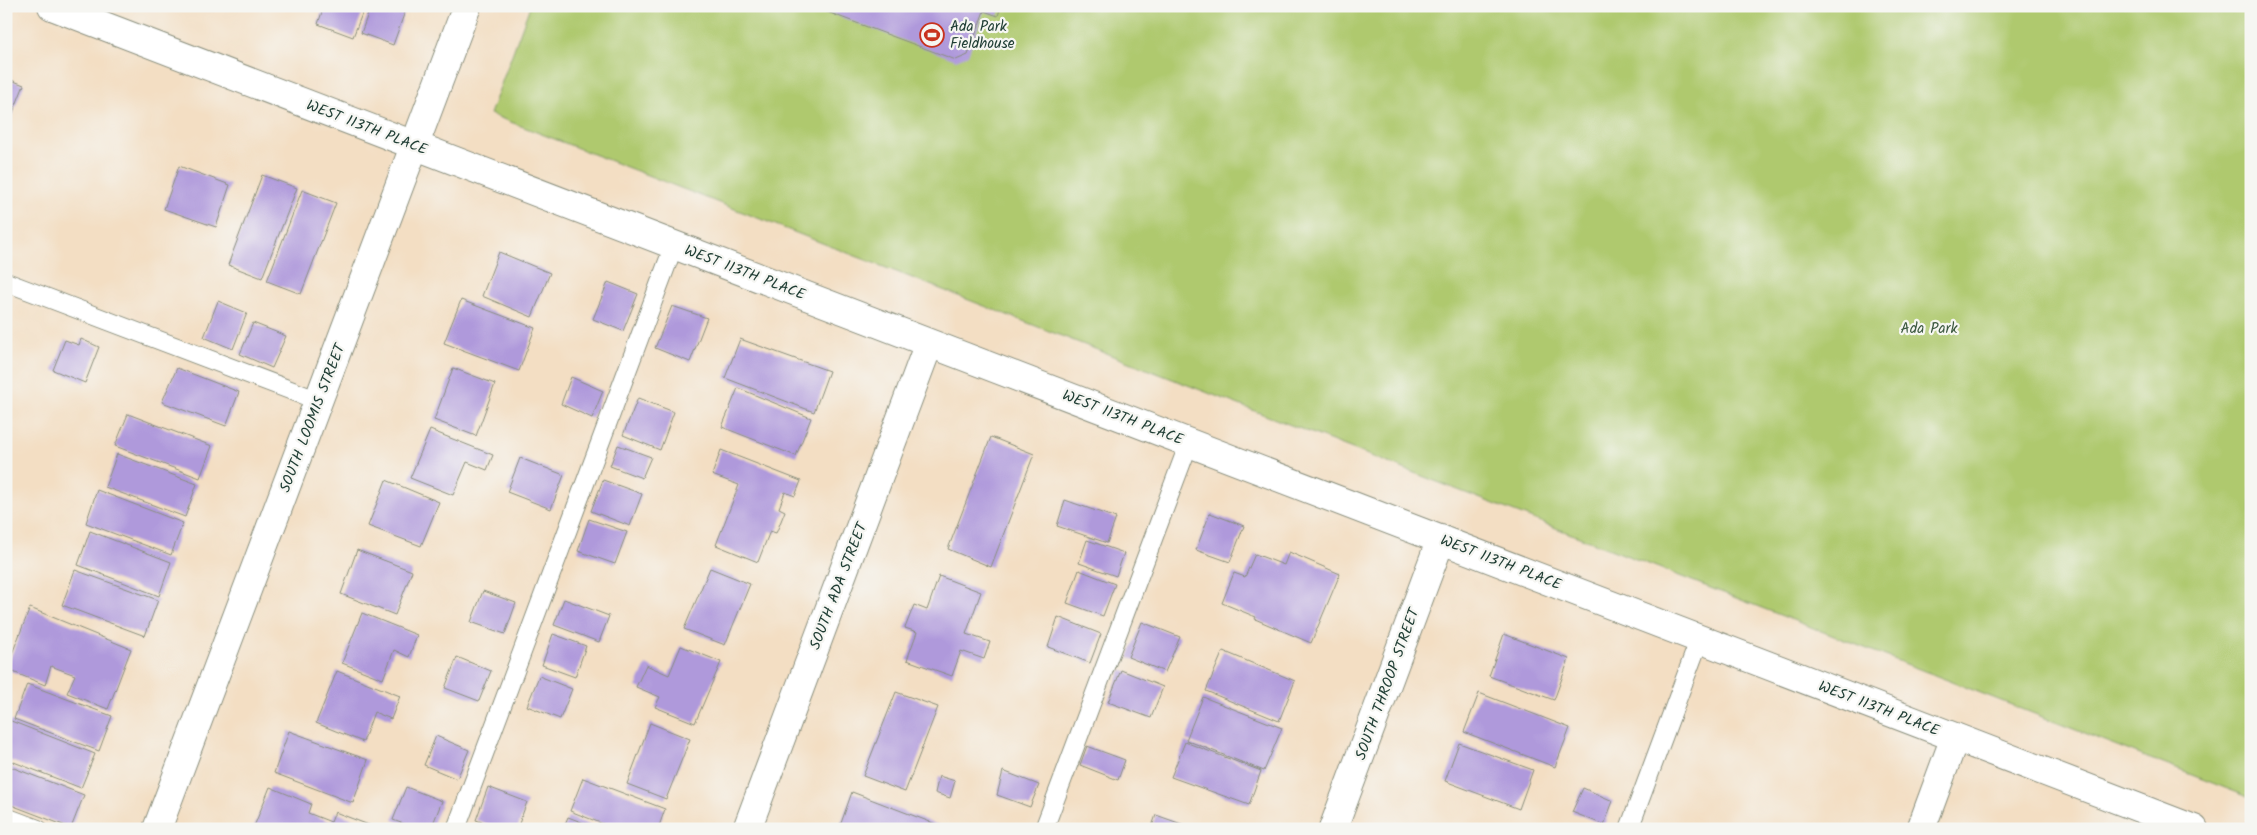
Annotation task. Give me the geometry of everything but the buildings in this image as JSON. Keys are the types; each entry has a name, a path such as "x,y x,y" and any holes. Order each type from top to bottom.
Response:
{"street":[{"name":"WEST 113TH PLACE","path":"52,6 2194,829"},
{"name":"SOUTH LOOMIS STREET","path":"157,829 467,6"},
{"name":"SOUTH ADA STREET","path":"747,829 929,343"},
{"name":"SOUTH THROOP STREET","path":"1333,829 1441,539"},
{"path":"1921,829 1956,737"}],"lane":[{"path":"456,829 674,245"},
{"path":"6,282 319,401"},
{"path":"1044,829 1189,443"},
{"path":"1629,829 1700,638"},
{"path":"6,817 38,829"}],"green space":[{"name":"Ada Park","path":"530,6 2251,6 2251,798 490,114"}],"place":[{"name":"Ada Park Fieldhouse","path":"932,35"}]}
